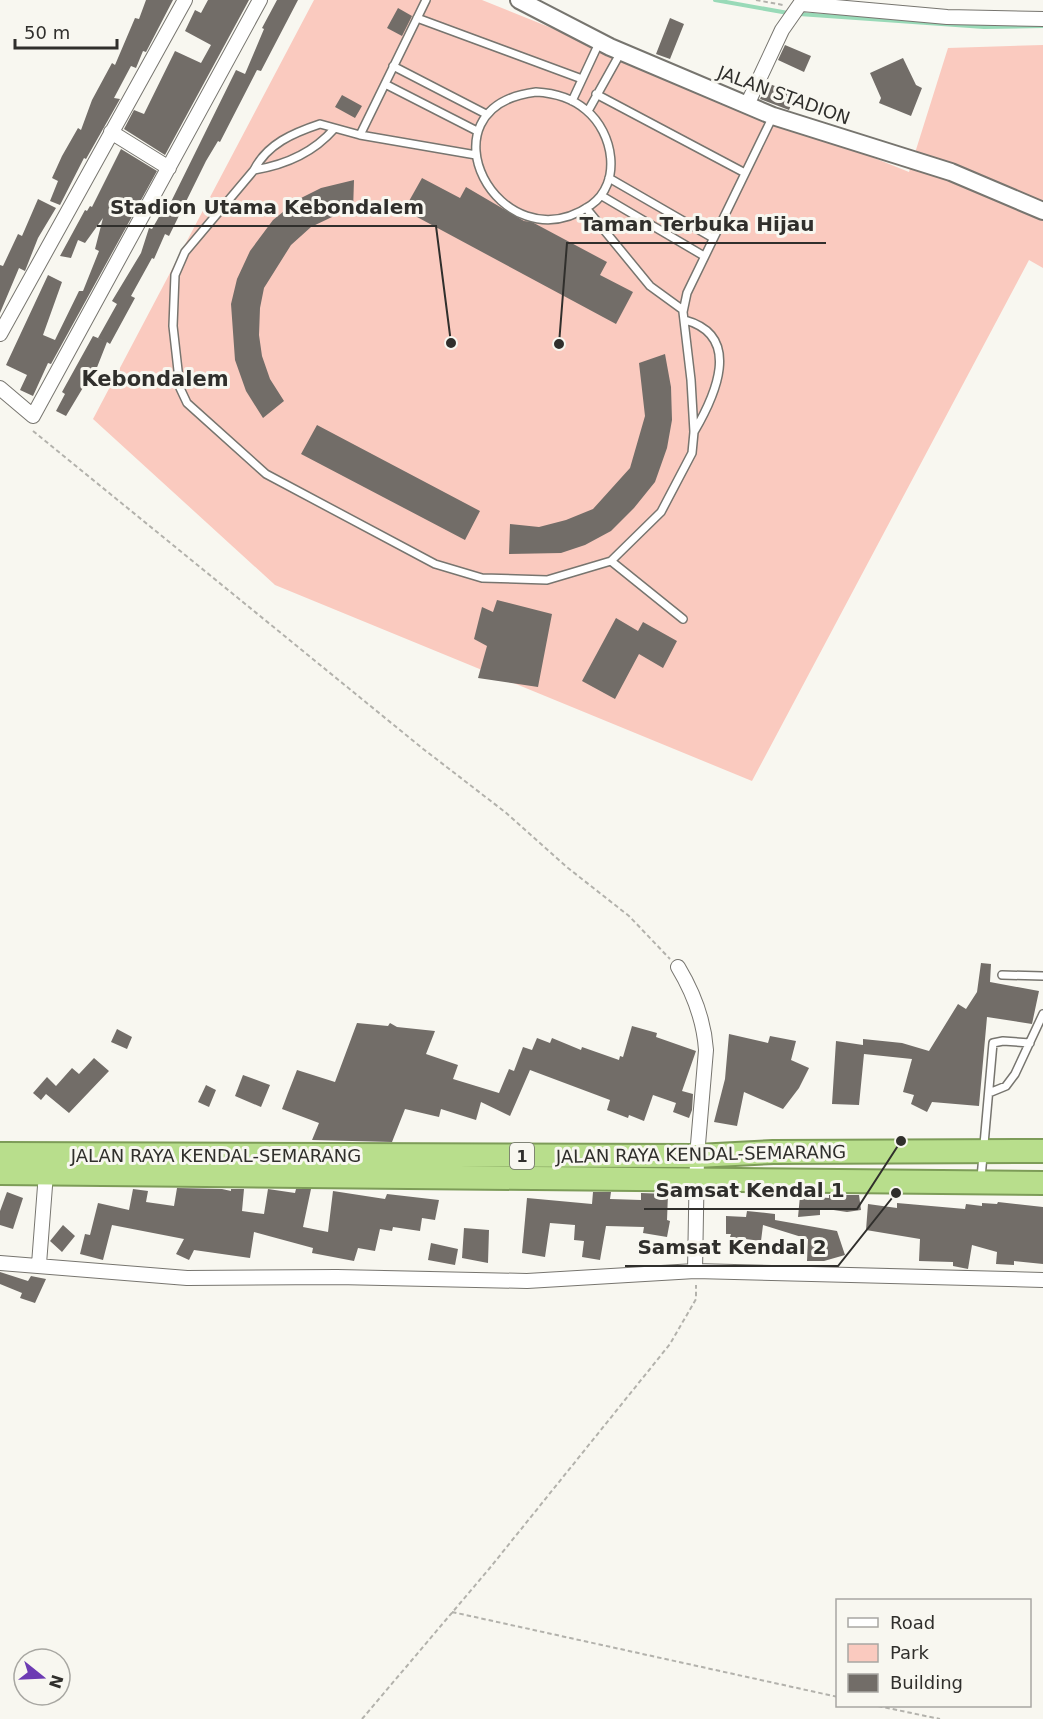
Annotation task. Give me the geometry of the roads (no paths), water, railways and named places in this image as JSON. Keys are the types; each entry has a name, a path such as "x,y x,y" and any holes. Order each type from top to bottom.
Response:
{"highway":[{"name":"JALAN RAYA KENDAL-SEMARANG","path":"697,1167 772,1152 1043,1152"},
{"name":"JALAN RAYA KENDAL-SEMARANG","path":"0,1154 314,1165 697,1167 981,1184 1043,1183"},
{"name":"JALAN RAYA KENDAL-SEMARANG","path":"0,1173 314,1165"}],"street":[{"path":"0,334 184,0"},
{"path":"0,388 33,416 260,0"},
{"name":"JALAN STADION","path":"519,0 545,6 621,52 773,116 951,172 1043,211"},
{"path":"747,105 798,8 947,17 1043,19"},
{"path":"111,132 169,168"},
{"path":"678,967 691,990 705,1034 697,1167 695,1271"},
{"path":"39,1264 46,1173"},
{"path":"0,1263 39,1264 187,1278 337,1277 527,1281 695,1271 1043,1280"}],"lane":[{"path":"360,135 426,0"},
{"path":"417,18 582,79"},
{"path":"572,101 600,41"},
{"path":"588,111 621,52"},
{"path":"393,66 486,114"},
{"path":"385,84 477,131"},
{"path":"548,93 572,101 588,111 606,137 611,162 609,178 602,196 586,208 562,218 550,219 537,219 513,211 503,204 486,185 476,155 477,131 486,114 500,103 523,94 548,93"},
{"path":"596,94 745,173"},
{"path":"476,155 360,135 320,124 289,137 262,155 254,170 185,252 175,275 173,326 180,388 187,403 266,474 435,564 482,578 547,580 611,561 661,512 692,453 694,432 683,310 704,256 773,116"},
{"path":"254,170 277,166 321,144 334,129"},
{"path":"609,178 713,238"},
{"path":"602,196 704,256"},
{"path":"586,208 650,286 683,310"},
{"path":"685,320 708,330 720,354 714,393 694,432"},
{"path":"611,561 683,619"},
{"path":"1002,975 1043,976"},
{"path":"989,1093 1006,1086 1043,1014"},
{"path":"981,1184 993,1043 1030,1043"}],"waterway":[{"path":"715,0 788,13"},
{"path":"799,14 984,27 1043,26"}],"place":[{"name":"Stadion Utama Kebondalem","path":"451,343"},
{"name":"Taman Terbuka Hijau","path":"559,344"},
{"name":"Samsat Kendal 1","path":"901,1141"},
{"name":"Samsat Kendal 2","path":"896,1193"}],"district":[{"name":"Kebondalem","path":"155,379"}]}
